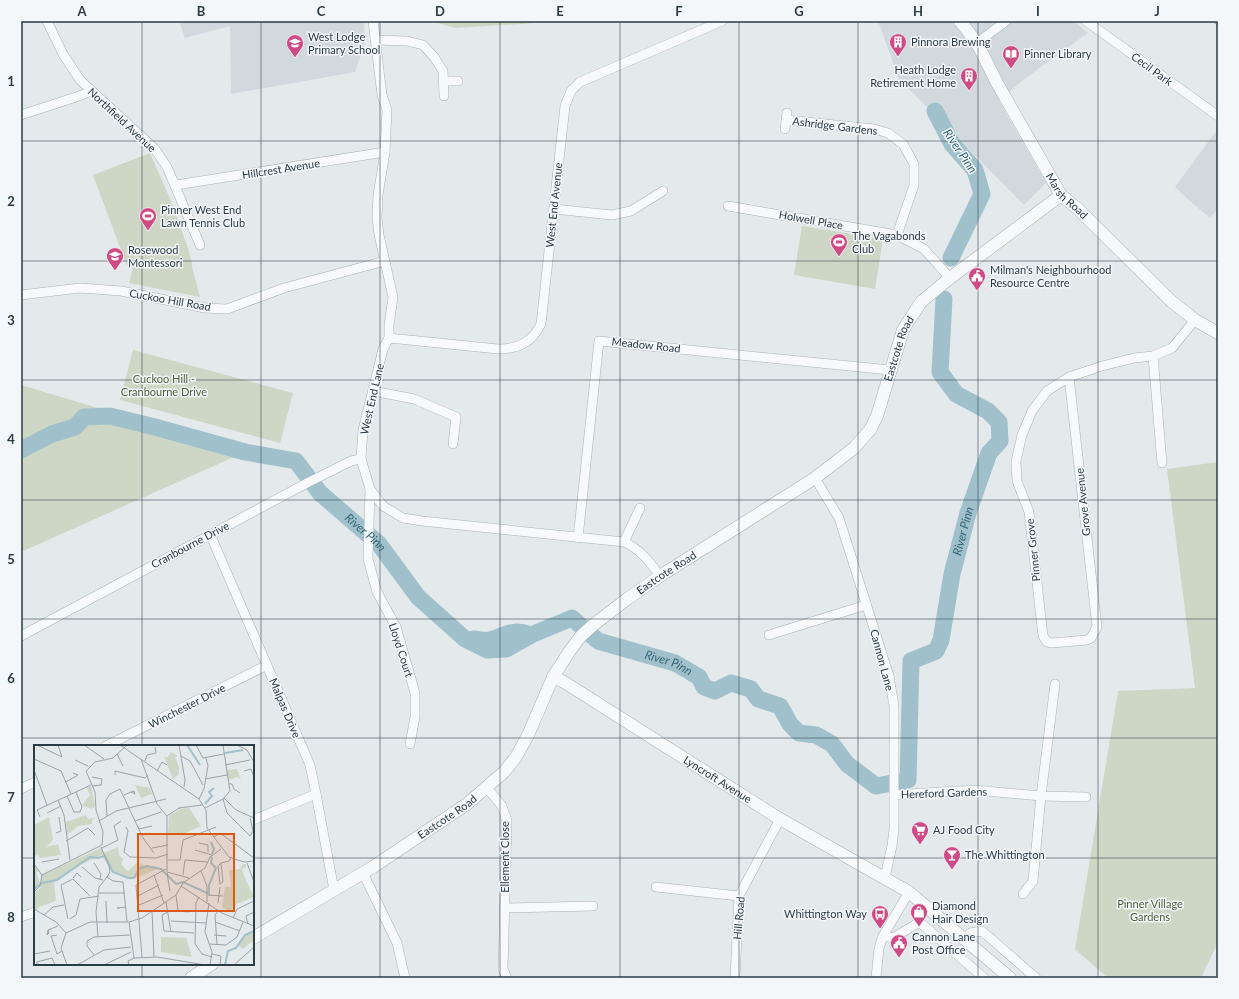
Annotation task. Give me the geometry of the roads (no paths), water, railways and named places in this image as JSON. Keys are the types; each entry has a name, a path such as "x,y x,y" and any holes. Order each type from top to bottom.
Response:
{"street":[{"name":"Northfield Avenue","path":"47,21 70,66 80,80 128,122 154,149 167,167 176,185 200,245"},
{"name":"West End Lane","path":"373,21 382,95 387,110 385,152 378,195 377,217 379,235 392,296 389,338 383,349 363,430 361,459 370,489 383,506 403,518 460,526 624,542 635,547 660,576"},
{"name":"West End Avenue","path":"389,338 509,349 525,343 536,334 541,324 565,106 571,90 580,82 722,21"},
{"name":"Marsh Road","path":"960,21 976,43 1061,195 1088,218 1171,301 1196,320 1218,333"},
{"path":"976,43 1006,21"},
{"name":"Cecil Park","path":"1086,21 1218,116"},
{"path":"375,40 407,40 423,45 434,57 443,71 444,96"},
{"path":"444,81 458,81"},
{"path":"21,115 82,95 91,90"},
{"name":"Ashridge Gardens","path":"786,121 874,129 888,132 903,144 914,164 914,185 897,235"},
{"name":"Hillcrest Avenue","path":"176,185 385,152"},
{"path":"554,209 612,215 631,211 663,191"},
{"name":"Eastcote Road","path":"254,937 363,873 466,804 487,788 504,772 516,757 528,735 553,677 581,636 627,599 660,576 815,478 854,448 870,430 877,416 903,330 922,302 950,278 1061,195"},
{"name":"Holwell Place","path":"728,206 897,235 924,249 950,278"},
{"name":"Cuckoo Hill Road","path":"21,295 80,288 120,292 205,308 227,309 284,288 385,261"},
{"name":"Pinner Grove","path":"1052,643 1047,642 1043,636 1029,512 1017,481 1016,461 1022,435 1032,411 1048,391 1070,377 1102,366 1134,358 1153,356 1172,348 1196,320"},
{"name":"Meadow Road","path":"578,538 599,341 890,370"},
{"path":"1153,356 1162,463"},
{"name":"Grove Avenue","path":"1052,643 1091,638 1097,627 1070,377"},
{"path":"373,391 414,399 456,417 453,444"},
{"name":"Cranbourne Drive","path":"21,636 307,483 351,461 361,459"},
{"name":"Cannon Lane","path":"815,478 839,518 889,676 894,706 894,829 885,877"},
{"name":"Lloyd Court","path":"370,489 368,559 377,592 396,627 415,693 415,717 410,744"},
{"path":"624,542 640,508"},
{"name":"Malpas Drive","path":"210,534 310,765 334,890"},
{"path":"769,635 866,605"},
{"name":"Winchester Drive","path":"108,745 267,665"},
{"name":"Lyncroft Avenue","path":"553,677 564,682 780,819 855,862 885,877"},
{"path":"1023,894 1033,881 1056,684"},
{"path":"21,789 34,782"},
{"name":"Ellement Close","path":"487,788 502,806 507,821 503,969 507,978"},
{"name":"Hereford Gardens","path":"894,792 975,790 1042,796 1086,797"},
{"path":"254,820 316,794"},
{"name":"Hill Road","path":"735,978 738,896 780,819"},
{"path":"363,873 397,943 405,978"},
{"path":"885,877 909,892 965,938 1010,978"},
{"path":"656,887 738,896"},
{"path":"876,978 879,948 882,936 909,892"},
{"name":"Ellement Close","path":"504,908 593,906"},
{"path":"21,917 34,912"},
{"path":"882,936 893,938 918,923 923,925 984,978"},
{"path":"965,938 970,933 982,931 1036,978"},
{"path":"192,978 211,965"}],"waterway":[{"name":"River Pinn","path":"935,111 952,144 975,170 982,194 951,258"},
{"name":"River Pinn","path":"21,450 52,434 75,427 84,417 110,416 245,452 296,461 320,493 379,544 418,597 465,639 487,650 506,649 531,635 572,618 598,641 675,663 699,677 704,687 715,691 731,683 751,689 758,699 780,706 790,724 799,733 816,735 832,744 847,764 876,786 908,780 911,661 936,651 941,640 952,574 968,513 989,453 1000,441 999,422 988,411 956,394 940,372 944,299"},
{"path":"473,639 490,640 514,632 531,635"}],"place":[{"name":"Pinnora Brewing","path":"898,57"},
{"name":"West Lodge Primary School","path":"295,58"},
{"name":"Pinner Library","path":"1011,69"},
{"name":"Heath Lodge Retirement Home","path":"969,91"},
{"name":"Pinner West End Lawn Tennis Club","path":"148,231"},
{"name":"The Vagabonds Club","path":"839,257"},
{"name":"Rosewood Montessori","path":"115,271"},
{"name":"Milman's Neighbourhood Resource Centre","path":"977,291"},
{"name":"AJ Food City","path":"920,845"},
{"name":"The Whittington","path":"952,870"},
{"name":"Diamond Hair Design","path":"919,927"},
{"name":"Whittington Way","path":"880,929"},
{"name":"Cannon Lane Post Office","path":"899,958"}],"park label":[{"name":"Cuckoo Hill - Cranbourne Drive","path":"164,385"},
{"name":"Pinner Village Gardens","path":"1150,910"}]}
